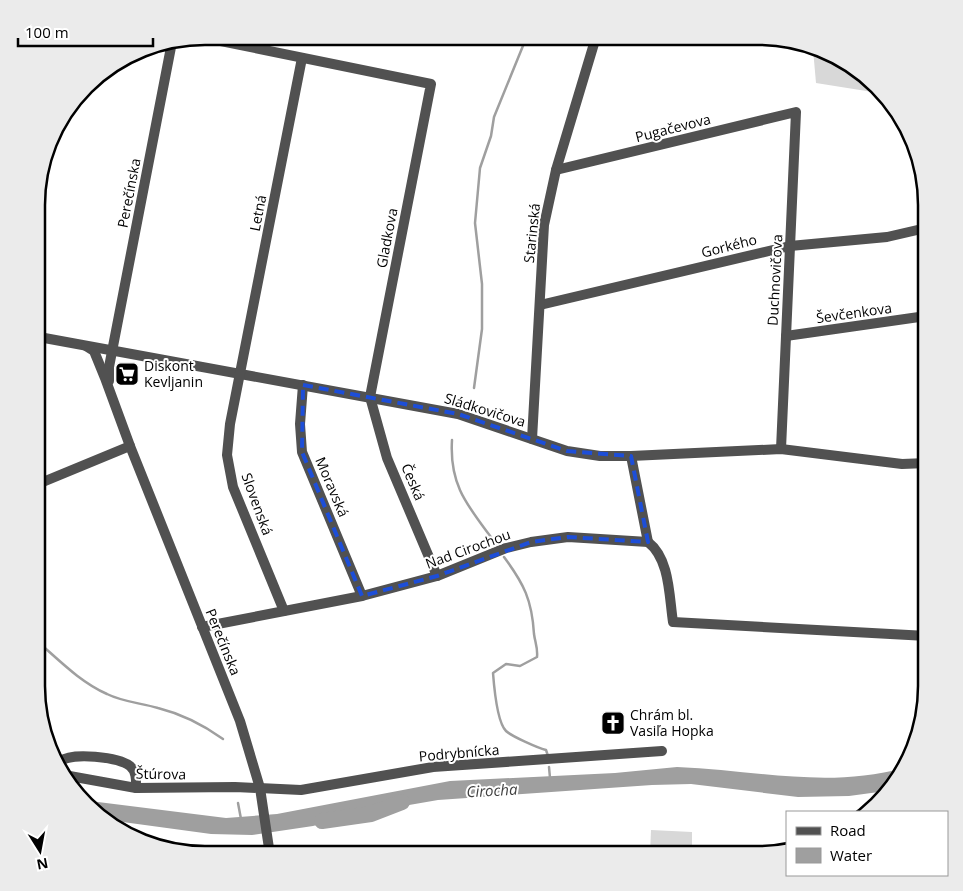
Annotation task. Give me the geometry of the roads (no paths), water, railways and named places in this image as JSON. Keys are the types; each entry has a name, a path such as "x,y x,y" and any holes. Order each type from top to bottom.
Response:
{"street":[{"path":"239,45 302,58"},
{"name":"Starinská","path":"532,439 544,225 556,170 593,45"},
{"name":"Perečínska","path":"110,395 108,376 171,49"},
{"name":"Gladkova","path":"302,58 431,84 370,397"},
{"name":"Letná","path":"240,373 302,58"},
{"name":"Pugačevova","path":"556,170 796,112"},
{"name":"Duchnovičova","path":"780,449 796,112"},
{"name":"Gorkého","path":"540,305 790,246 887,237 918,230"},
{"name":"Ševčenkova","path":"786,336 918,317"},
{"name":"Sládkovičova","path":"45,338 84,345 113,355 125,352 458,414 568,451 600,456 780,449 902,464 918,463"},
{"name":"Perečínska","path":"84,345 93,358 110,395"},
{"name":"Perečínska","path":"84,345 94,351 99,363 130,446 240,721 260,792 269,846"},
{"path":"99,363 106,352 113,355"},
{"name":"Perečínska","path":"99,363 100,376"},
{"name":"Slovenská","path":"240,373 230,424 227,455 233,487 284,611"},
{"name":"Moravská","path":"303,385 300,424 302,452 362,596"},
{"name":"Česká","path":"370,397 387,458 437,576"},
{"path":"45,481 130,446"},
{"path":"631,456 648,542 656,548 665,571 673,622 918,636"},
{"name":"Nad Cirochou","path":"202,627 362,596 437,576 506,548 531,542 568,537 648,542"},
{"name":"Podrybnícka","path":"260,792 308,789 433,767 662,751"},
{"path":"63,760 70,756 118,762 130,766 134,772 136,788"},
{"name":"Štúrova","path":"73,777 136,788 260,792"}],"water":[{"path":"677,767 818,778 847,777 894,770 877,792 849,796 798,797 691,784 652,785 438,800 363,813 313,826 252,835 211,834 121,822 96,802 226,818 277,814 450,781 615,773"}],"waterway":[{"path":"474,388 482,329 482,284 475,223 480,168 491,136 494,117 523,45"},
{"path":"452,440 452,457 458,485 470,508 496,544"},
{"path":"504,557 522,584 529,602 537,657 520,666 506,664 493,673 498,712 506,731 525,742 546,750 548,756"},
{"path":"45,648 70,670 97,689 119,699 167,710 184,716 223,739"},
{"path":"549,767 550,778"},
{"name":"Cirocha","path":"322,821 371,814 402,802"},
{"path":"238,803 241,819"}],"place":[{"name":"Diskont Kevljanin","path":"127,374"},
{"name":"Chrám bl. Vasiľa Hopka","path":"613,723"}]}
